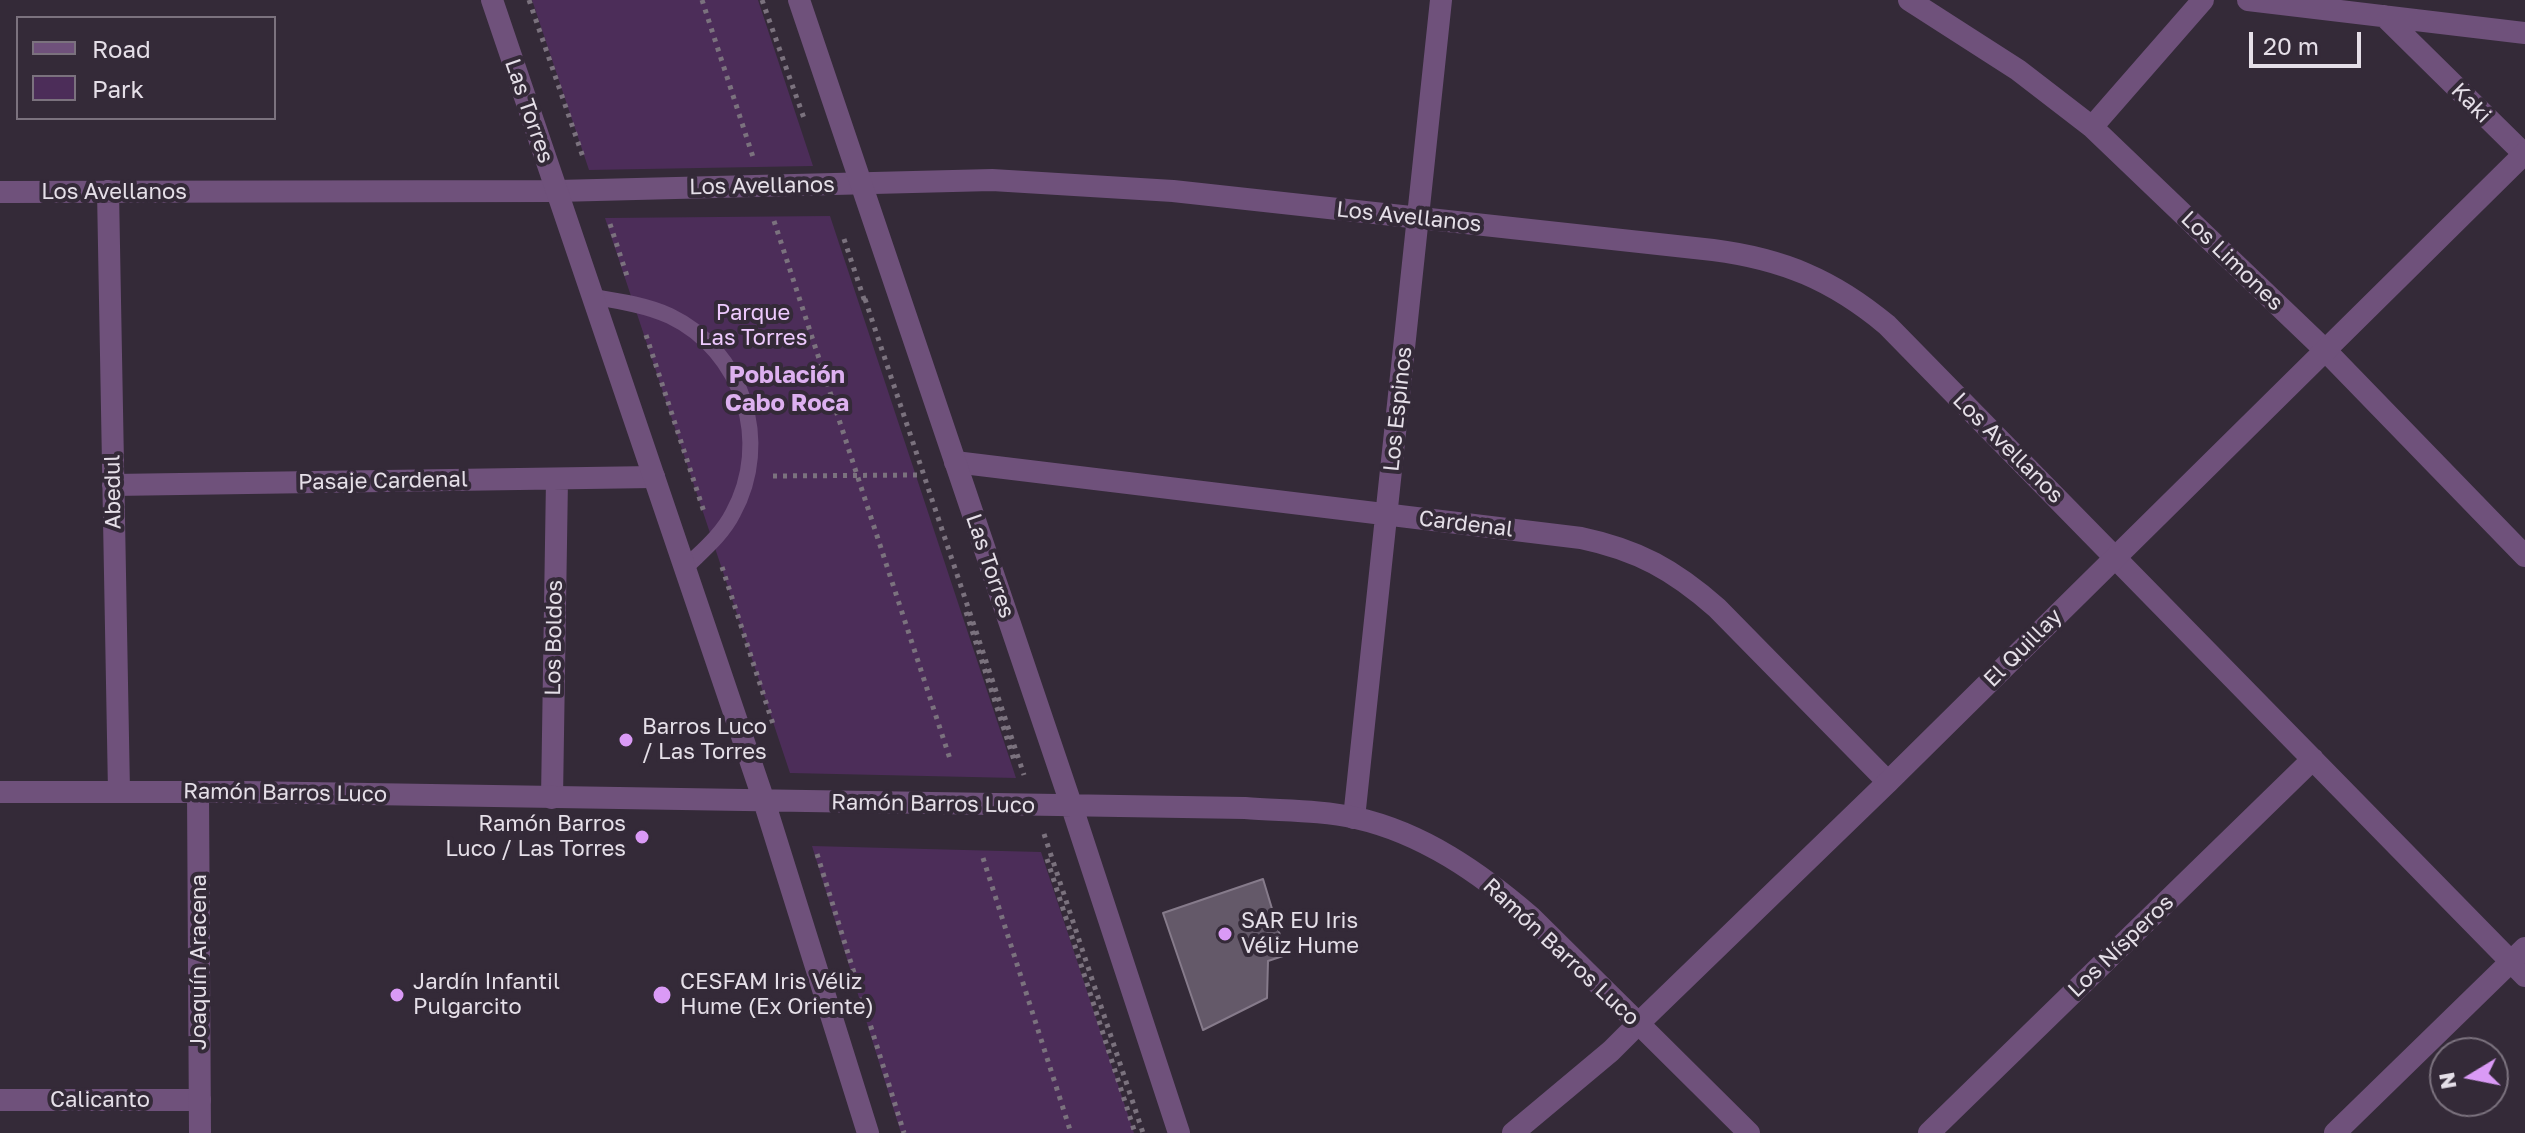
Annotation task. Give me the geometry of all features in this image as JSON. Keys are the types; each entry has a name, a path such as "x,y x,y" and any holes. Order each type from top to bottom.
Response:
{"street":[{"name":"Las Torres","path":"492,0 764,801 868,1133"},
{"name":"Las Torres","path":"799,0 1179,1133"},
{"name":"Los Espinos","path":"1354,818 1441,0"},
{"name":"Los Limones","path":"1909,0 2018,70 2092,127 2325,350 2525,556"},
{"path":"2092,127 2203,0"},
{"path":"2248,0 2525,33"},
{"name":"Kaki","path":"2384,16 2525,154"},
{"name":"El Quillay","path":"1513,1133 1589,1070 1639,1023 2525,154"},
{"name":"Los Avellanos","path":"0,192 557,191 917,181 1043,182 1173,191 1744,254 1780,264 1815,277 1862,305 1887,325 2313,759 2520,962"},
{"name":"Abedul","path":"108,191 119,792"},
{"name":"Cardenal","path":"955,462 1611,544 1662,566 1692,585 1888,782"},
{"name":"Pasaje Cardenal","path":"113,485 654,477"},
{"name":"Los Boldos","path":"552,798 557,479"},
{"name":"Los Nísperos","path":"1929,1133 2313,759"},
{"name":"Ramón Barros Luco","path":"0,792 198,792 1245,808 1354,818 1401,832 1445,853 1475,872 1531,917 1749,1133"},
{"name":"Joaquín Aracena","path":"198,792 200,1133"},
{"path":"2335,1133 2520,962"},
{"name":"Calicanto","path":"0,1100 200,1100"}],"lane":[{"path":"593,297 636,305 689,327 724,360 736,380 748,415 752,449 748,477 733,515 685,568"}],"path":[{"path":"529,0 584,160"},
{"path":"702,0 753,157"},
{"path":"764,0 807,128"},
{"path":"774,221 951,762"},
{"path":"610,224 775,729"},
{"path":"1015,763 843,234 1143,1133"},
{"path":"748,477 921,475"},
{"path":"817,854 904,1133"},
{"path":"983,858 1071,1133"},
{"path":"1047,859 1135,1133"}],"green space":[{"path":"532,0 758,0 813,166 589,170"},
{"name":"Parque Las Torres","path":"830,216 1016,778 790,773 605,218"},
{"path":"812,846 1041,852 1134,1133 901,1133"}],"building":[{"name":"SAR EU Iris Véliz Hume","path":"1263,879 1286,955 1268,961 1267,998 1203,1030 1163,913"}],"place":[{"name":"Barros Luco / Las Torres","path":"626,740"},
{"name":"Ramón Barros Luco / Las Torres","path":"642,837"},
{"name":"SAR EU Iris Véliz Hume","path":"1225,934"},
{"name":"Jardín Infantil Pulgarcito","path":"397,995"},
{"name":"CESFAM Iris Véliz Hume (Ex Oriente)","path":"662,995"}],"district":[{"name":"Población Cabo Roca","path":"787,389"}]}
